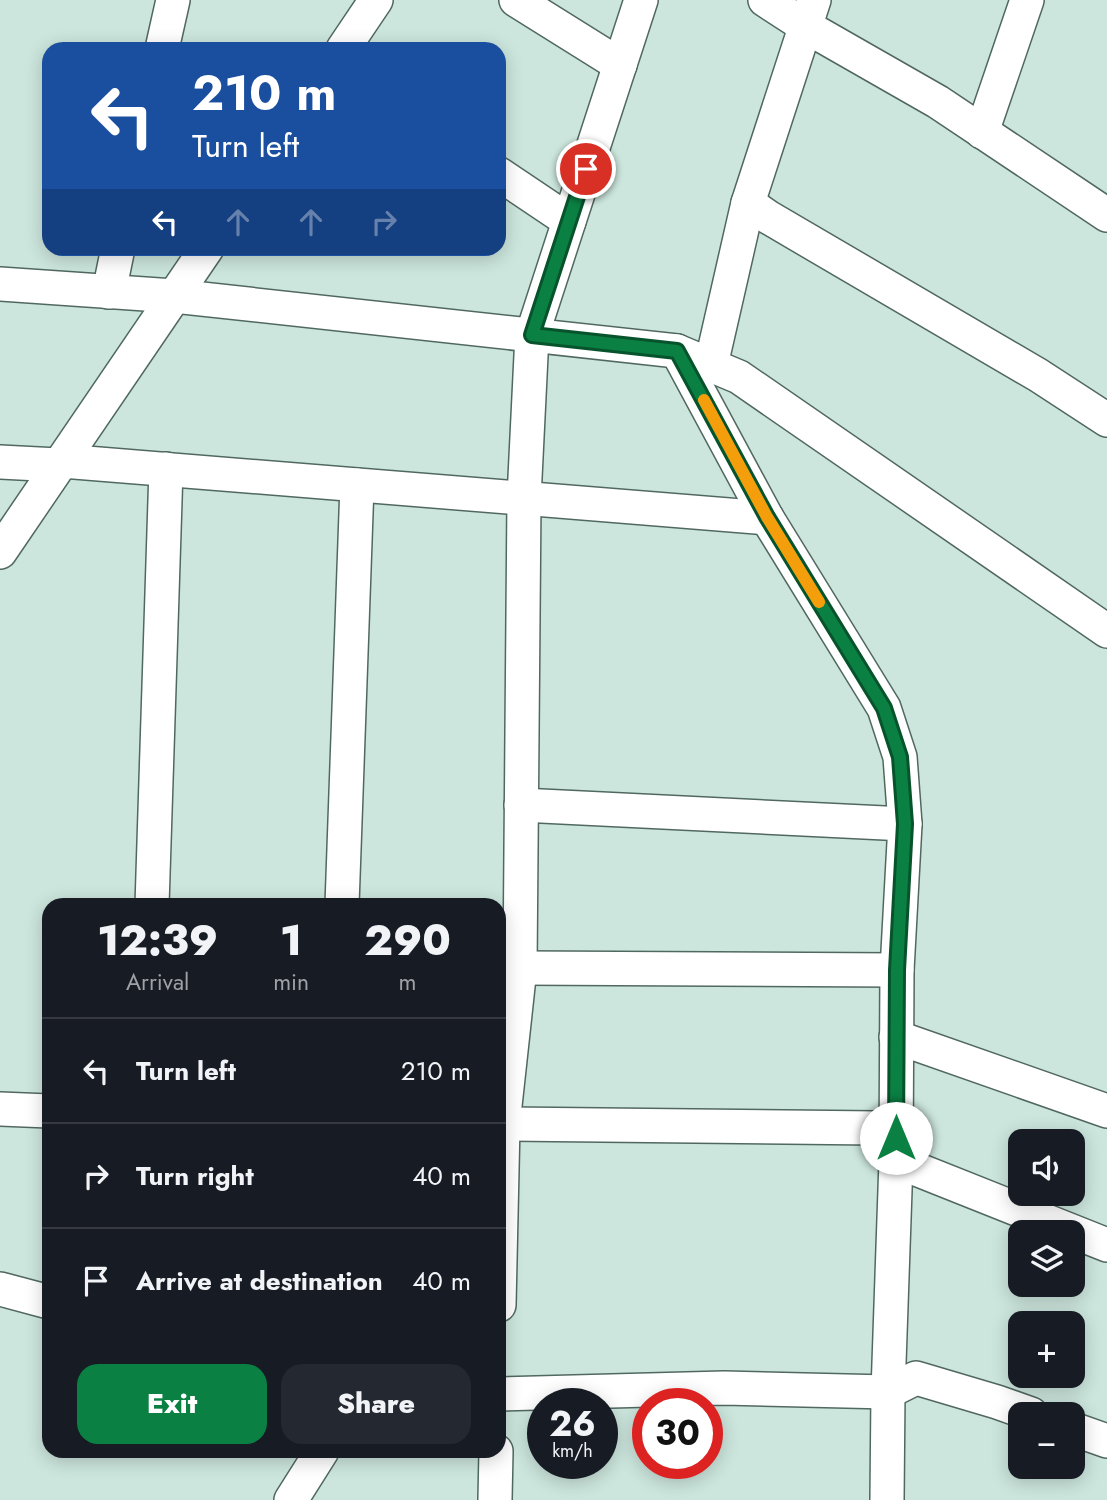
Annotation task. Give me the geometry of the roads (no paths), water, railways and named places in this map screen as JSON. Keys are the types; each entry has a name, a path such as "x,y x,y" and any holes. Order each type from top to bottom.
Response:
{"street":[{"path":"164,42 173,0"},
{"path":"348,42 376,0"},
{"path":"516,0 620,65"},
{"path":"506,1083 520,968 524,498 532,335 642,0"},
{"path":"765,0 810,13 938,103 1107,215"},
{"path":"982,132 1027,0"},
{"path":"711,365 748,203 810,13"},
{"path":"506,179 569,221"},
{"path":"748,203 1038,375 1107,420"},
{"path":"109,292 116,256"},
{"path":"0,552 202,256"},
{"path":"0,284 174,296 677,351 739,377 1107,631"},
{"path":"677,351 767,517 884,708 900,757 905,824 897,970 896,1161 887,1500"},
{"path":"0,462 58,465 62,461 767,517"},
{"path":"152,898 166,469"},
{"path":"342,898 357,485"},
{"path":"521,805 905,824"},
{"path":"520,968 897,970"},
{"path":"896,1037 1107,1111"},
{"path":"0,1109 42,1111"},
{"path":"506,1124 877,1128 896,1161 1107,1245"},
{"path":"0,1289 42,1300"},
{"path":"506,1394 724,1388 888,1392 916,1378 1008,1406"},
{"path":"1085,1433 1107,1441"},
{"path":"292,1500 318,1458"},
{"path":"495,1499 496,1458"}]}
